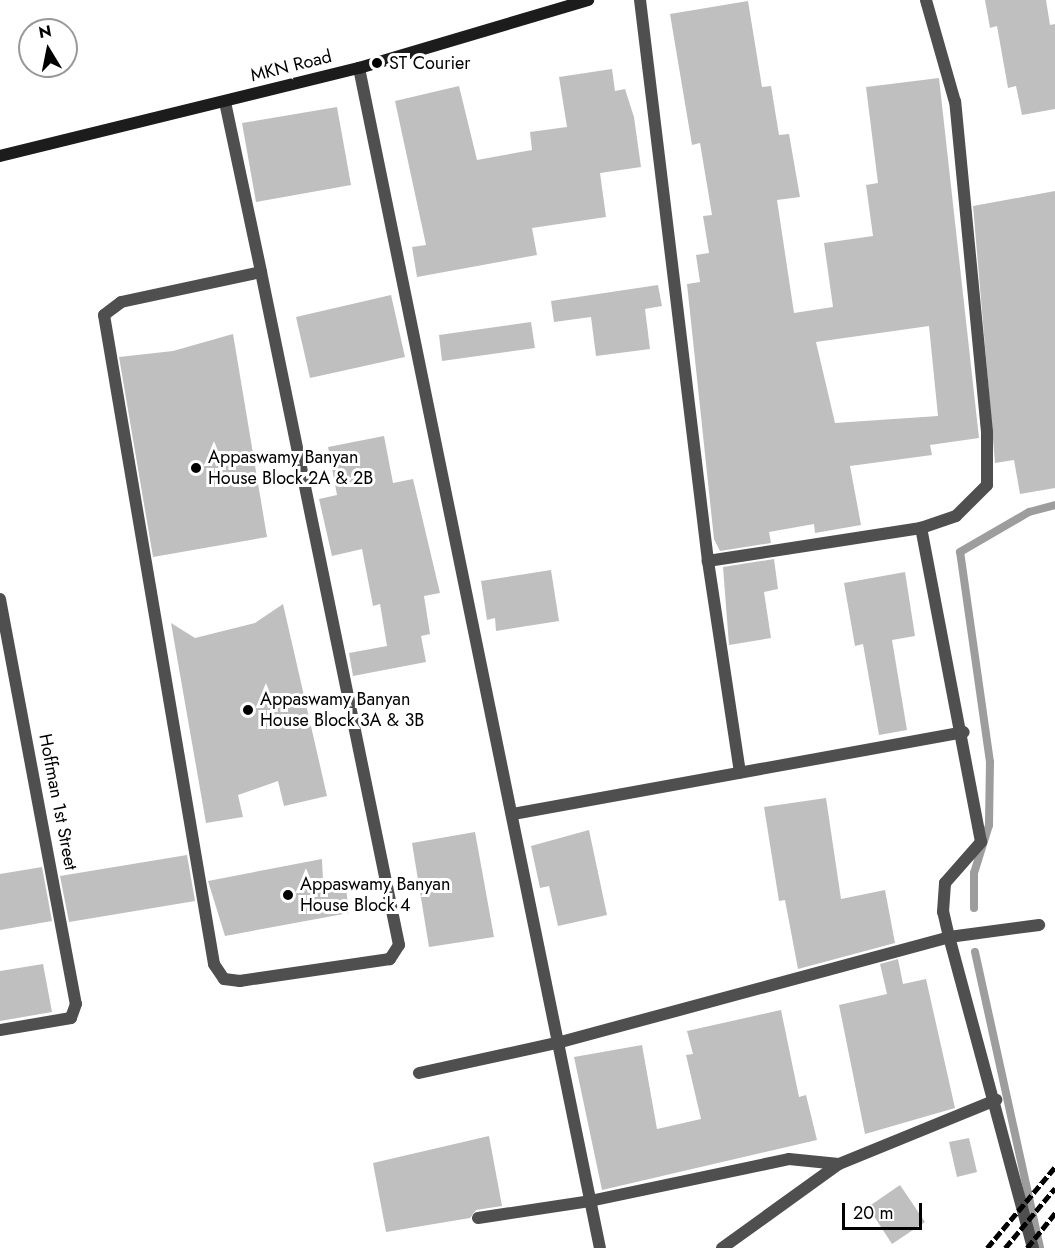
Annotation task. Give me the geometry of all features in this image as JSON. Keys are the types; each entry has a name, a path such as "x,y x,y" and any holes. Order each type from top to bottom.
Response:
{"street":[{"name":"MKN Road","path":"0,156 359,68 588,0"},
{"path":"640,0 708,561 740,773"},
{"path":"708,561 921,528 956,516 987,485 955,102 926,0"},
{"path":"359,68 600,1248"},
{"path":"225,102 261,273 399,945 390,959 240,981 224,979 214,964 104,315 121,302 261,273"},
{"path":"921,528 964,732 981,842 945,883 943,912 996,1100 1033,1248"},
{"name":"Hoffman 1st Street","path":"0,599 76,1013 63,1020 0,1030"},
{"path":"513,814 964,732"},
{"path":"419,1073 557,1043 949,937 1039,925"},
{"path":"722,1248 839,1164 996,1100"},
{"path":"478,1218 590,1201 789,1159 839,1164"}],"building":[{"path":"985,0 1046,0 1050,25 1055,24 1055,109 1022,115 1016,86 1008,88 997,26 990,28"},
{"path":"748,1 762,87 771,86 779,135 789,134 800,197 777,200 794,313 833,307 824,243 873,236 866,185 878,183 866,87 939,78 979,438 930,445 932,455 850,466 861,525 815,533 814,524 769,532 771,543 720,551 714,539 687,284 700,282 696,255 709,253 703,216 712,215 700,143 692,145 670,14","holes":["929,326 938,416 835,423 816,342"]},
{"path":"612,69 615,91 625,89 634,117 641,167 600,173 606,217 532,228 537,255 417,277 412,247 426,245 395,101 459,86 477,160 532,150 530,132 567,127 559,77"},
{"path":"337,107 351,185 256,202 242,123"},
{"path":"1055,191 1055,488 1020,494 1014,460 995,463 973,206"},
{"path":"658,285 662,306 645,309 650,349 596,356 591,317 554,322 551,301"},
{"path":"391,295 405,357 310,378 296,317"},
{"path":"531,322 535,348 442,361 439,335"},
{"name":"Appaswamy Banyan House Block 2A & 2B","path":"233,334 267,537 153,557 119,357 173,351"},
{"path":"384,436 393,483 413,479 440,593 424,596 430,634 421,636 426,662 353,676 349,653 387,646 380,604 373,606 362,549 332,556 319,499 337,495 328,447"},
{"path":"774,559 778,589 764,592 771,638 729,645 723,567"},
{"path":"551,570 559,621 496,631 495,618 487,620 481,581"},
{"path":"905,572 915,636 892,640 907,730 879,735 863,644 855,646 844,583"},
{"name":"Appaswamy Banyan House Block 3A & 3B","path":"283,604 327,796 284,806 278,781 238,795 243,817 206,823 171,623 195,638 255,623"},
{"path":"826,798 841,899 885,890 895,943 798,969 785,900 779,901 764,807"},
{"path":"589,830 607,915 558,926 549,886 540,888 531,846"},
{"path":"475,832 494,937 429,947 412,843"},
{"path":"187,855 195,901 69,922 60,876"},
{"name":"Appaswamy Banyan House Block 4","path":"322,859 323,881 346,888 349,913 225,936 208,881"},
{"path":"42,867 52,921 0,930 0,874"},
{"path":"898,959 903,984 926,979 955,1108 865,1134 839,1005 887,994 880,964"},
{"path":"43,964 52,1012 0,1021 0,971"},
{"path":"781,1010 799,1097 806,1095 817,1140 602,1190 574,1057 642,1045 657,1129 701,1119 686,1055 693,1054 687,1031"},
{"path":"489,1136 502,1206 476,1210 470,1218 386,1232 373,1163"},
{"path":"969,1138 977,1172 957,1177 949,1142"},
{"path":"900,1185 925,1222 892,1244 868,1207"}],"waterway":[{"path":"974,908 974,873 989,825 990,762 960,552 1029,512 1055,505"},
{"path":"975,952 1040,1248"}],"railway":[{"path":"987,1248 1055,1167"},
{"path":"1005,1248 1055,1188"},
{"path":"1027,1248 1055,1213"}],"place":[{"name":"ST Courier","path":"377,63"},
{"name":"Appaswamy Banyan House Block 2A & 2B","path":"196,468"},
{"name":"Appaswamy Banyan House Block 3A & 3B","path":"248,710"},
{"name":"Appaswamy Banyan House Block 4","path":"288,895"}]}
